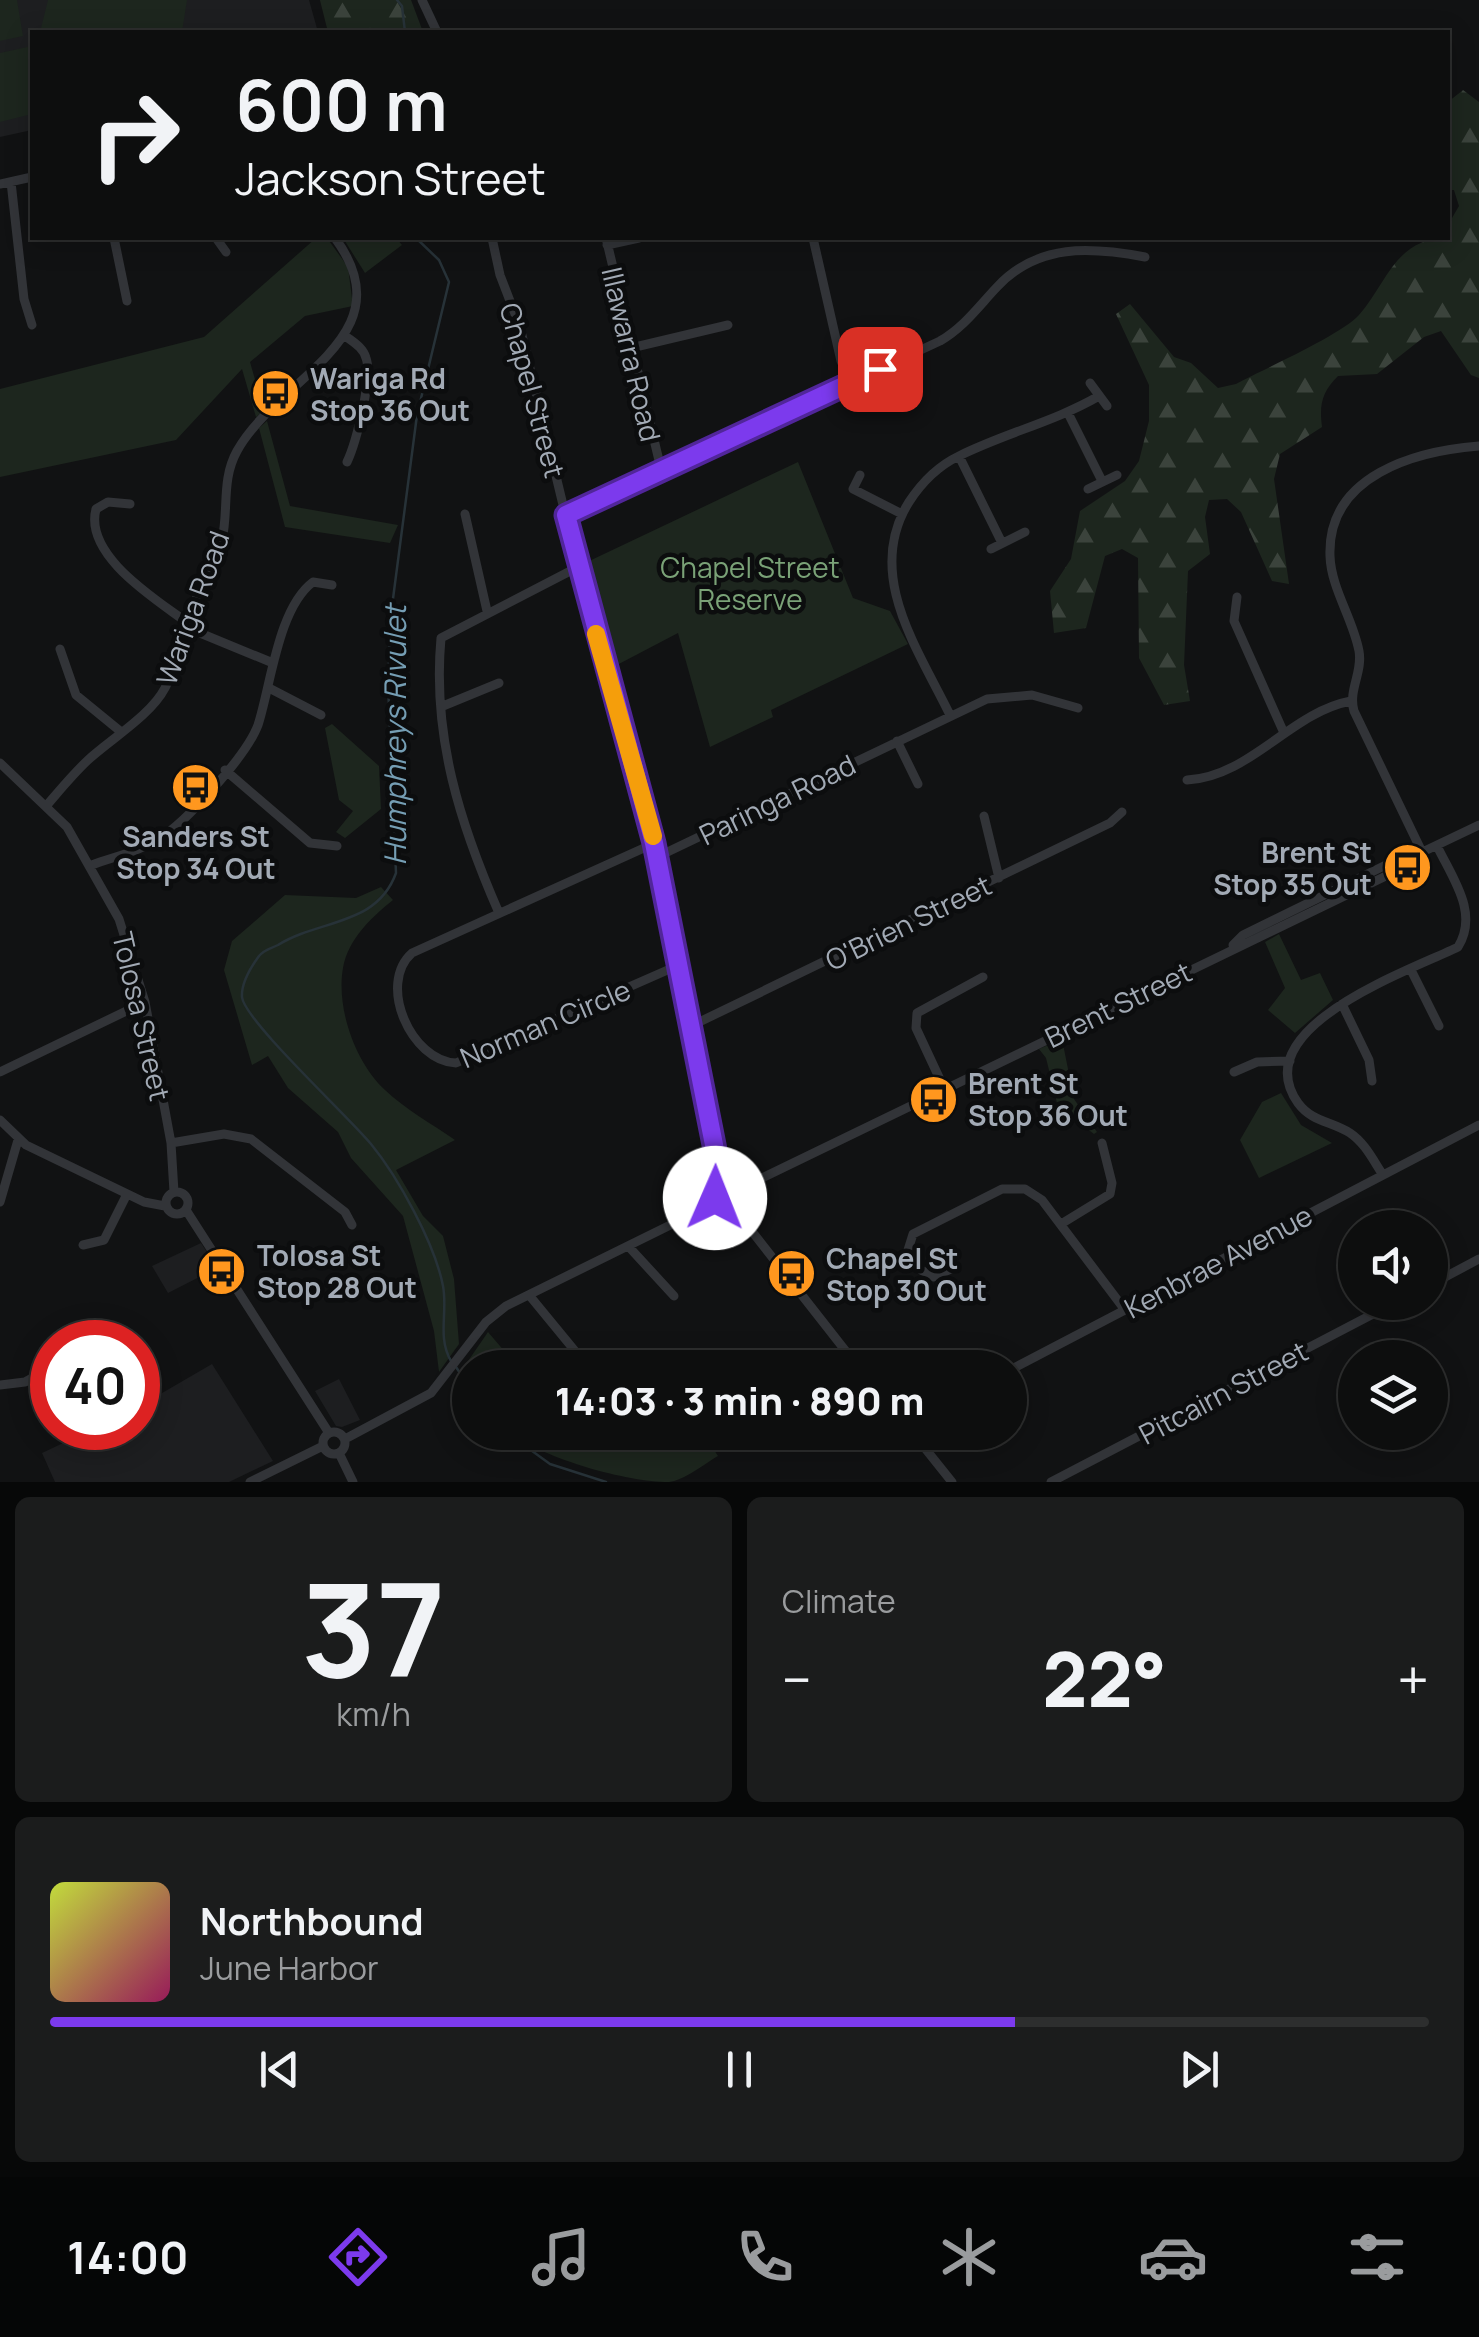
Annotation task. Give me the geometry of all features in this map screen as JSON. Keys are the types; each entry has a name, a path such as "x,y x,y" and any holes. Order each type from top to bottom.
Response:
{"street":[{"path":"422,0 436,30"},
{"path":"6,183 24,299 32,325"},
{"path":"114,240 127,301"},
{"path":"217,240 226,252"},
{"name":"Wariga Road","path":"47,805 162,692 184,623 222,543 225,485 236,453 260,420 344,336 357,310 354,264 336,240"},
{"name":"Chapel Street","path":"492,240 500,276 520,327 578,567 658,857 722,1185"},
{"path":"813,240 841,360 850,383"},
{"name":"Illawarra Road","path":"607,241 660,469"},
{"path":"566,515 951,334 1004,279 1036,258 1086,248 1145,257"},
{"path":"631,348 728,325"},
{"path":"344,336 362,350 368,368 356,442 347,462"},
{"path":"1090,383 1107,406"},
{"path":"950,715 894,593 892,552 902,514 930,475 959,456 1068,414 1099,396"},
{"path":"1068,414 1102,481"},
{"path":"1422,852 1351,702 1360,656 1330,556 1342,510 1356,486 1370,476 1442,450 1479,446"},
{"path":"959,456 1002,543"},
{"path":"1088,489 1117,474"},
{"path":"860,475 851,492 902,514"},
{"path":"130,504 108,502 96,509 98,538 118,564 184,623 274,663"},
{"path":"465,514 488,611"},
{"path":"992,548 1025,532"},
{"path":"499,912 453,795 442,706 441,638 578,567"},
{"path":"92,865 160,838 225,770 252,738 274,663 304,591 313,582 332,585"},
{"path":"1237,596 1228,607 1284,733"},
{"path":"60,649 76,695 120,731"},
{"path":"442,706 499,684"},
{"path":"269,688 321,716"},
{"name":"Paringa Road","path":"658,857 950,715 1011,694 1042,697 1078,708"},
{"path":"1187,780 1218,773 1284,733 1351,702"},
{"path":"897,741 918,784"},
{"name":"Tolosa Street","path":"0,763 47,805 92,865 123,928 145,1002 171,1143 174,1192"},
{"path":"225,770 310,843 337,846"},
{"name":"O'Brien Street","path":"690,1026 999,878 1110,823 1122,812"},
{"path":"984,816 999,878"},
{"name":"Brent Street","path":"737,1190 1390,874 1422,852 1479,826"},
{"name":"Norman Circle","path":"654,843 419,949 400,968 398,994 404,1019 417,1040 439,1060 464,1062 679,965"},
{"path":"1383,1175 1357,1138 1317,1121 1296,1100 1290,1061 1309,1026 1342,1004 1458,946 1475,926 1437,846"},
{"path":"1411,970 1438,1026"},
{"path":"944,1088 916,1028 917,1013 984,976"},
{"path":"0,1072 145,1002"},
{"path":"1342,1004 1369,1060 1372,1080"},
{"path":"1234,1072 1256,1062 1290,1061"},
{"path":"0,1120 18,1140 127,1194 166,1206 172,1214 186,1210"},
{"name":"Kenbrae Avenue","path":"1027,1361 1479,1125"},
{"path":"171,1143 224,1134 251,1139 344,1212 352,1225"},
{"path":"0,1202 18,1140"},
{"path":"1061,1224 1110,1194 1112,1183 1102,1143"},
{"path":"717,1202 716,1190 722,1185 737,1190 738,1201 732,1206"},
{"path":"954,1268 938,1277 926,1274 909,1256 910,1239 918,1229 1002,1189 1024,1189 1038,1195 1125,1310"},
{"path":"166,1206 174,1192 186,1197 186,1210 329,1433"},
{"path":"83,1245 104,1240 127,1194"},
{"path":"338,1453 345,1439 417,1402 448,1374 486,1322 529,1295 717,1202 732,1206 845,1350"},
{"path":"629,1246 674,1296"},
{"path":"1448,1275 1479,1259"},
{"path":"529,1295 574,1350"},
{"name":"Pitcairn Street","path":"1051,1482 1362,1320"},
{"path":"0,1384 30,1379"},
{"path":"329,1433 336,1432 345,1439"},
{"path":"250,1482 323,1446 329,1433"},
{"path":"323,1446 330,1453 338,1453"},
{"path":"926,1450 952,1482"},
{"path":"338,1453 353,1482"}],"shaded area":[{"path":"0,0 309,0 317,30 30,30 30,130 0,137"},
{"path":"201,1243 217,1268 168,1293 152,1266"},
{"path":"212,1364 273,1461 229,1482 55,1482 42,1453 48,1450 160,1450 160,1394"},
{"path":"339,1379 360,1420 342,1427 336,1426 315,1391"}],"green space":[{"path":"0,0 17,0 23,36 0,41"},
{"path":"48,0 187,0 182,30 40,30"},
{"path":"320,0 411,0 422,30 328,30"},
{"path":"30,46 30,114 0,122 0,53"},
{"path":"1463,90 1479,102 1479,378 1471,375 1441,331 1424,337 1377,374 1338,376 1323,399 1322,427 1280,454 1274,479 1289,584 1272,581 1241,512 1227,499 1209,500 1205,517 1210,554 1188,571 1184,665 1190,701 1164,705 1139,658 1138,558 1122,549 1105,556 1086,628 1054,633 1050,591 1071,559 1080,511 1125,481 1139,461 1149,421 1149,385 1116,314 1130,304 1174,357 1191,363 1218,388 1236,384 1336,332 1359,315 1404,254 1430,240 1450,240 1450,222 1459,206 1454,190 1450,190 1450,100"},
{"path":"314,240 328,240 348,267 353,306 305,316 250,362 264,411 256,417 242,369 176,440 0,477 0,389 204,337"},
{"path":"344,240 398,240 402,245 365,273"},
{"path":"267,421 290,506 398,525 390,543 285,527 259,428"},
{"name":"Chapel Street Reserve","path":"798,462 853,598 890,611 908,644 771,710 773,717 710,747 678,633 615,666 585,563"},
{"path":"332,724 379,766 381,809 345,838 336,832 353,811 339,800 325,728"},
{"path":"381,887 393,900 369,921 346,957 342,1000 350,1034 365,1065 385,1090 455,1140 396,1170 423,1216 443,1236 454,1279 459,1344 439,1372 434,1331 403,1216 351,1158 338,1132 288,1088 268,1056 252,1065 224,970 232,941 285,895 356,898"},
{"path":"1279,934 1301,980 1320,973 1333,1000 1295,1033 1268,1010 1285,988 1265,942"},
{"path":"1062,1039 1074,1099 1097,1132 1094,1134 1058,1107 1046,1058 1039,1049"},
{"path":"1281,1093 1301,1125 1332,1143 1259,1178 1240,1140 1262,1102"},
{"path":"488,1332 503,1350 476,1350"},
{"path":"540,1450 714,1450 718,1456 669,1482 609,1473"}],"waterway":[{"name":"Humphreys Rivulet","path":"397,0 402,6 405,30"},
{"name":"Humphreys Rivulet","path":"418,240 439,260 449,282 417,415 391,614 388,684 396,873 387,890 361,912 263,952 247,975 242,997 278,1047 371,1144 404,1192 439,1269 445,1343 451,1361"},
{"name":"Humphreys Rivulet","path":"531,1450 550,1464 606,1482"}],"slow traffic":[{"path":"596,634 653,836"}],"place":[{"name":"Wariga Rd Stop 36 Out","path":"275,394"},
{"name":"Sanders St Stop 34 Out","path":"196,788"},
{"name":"Brent St Stop 35 Out","path":"1407,868"},
{"name":"Brent St Stop 36 Out","path":"933,1099"},
{"name":"Tolosa St Stop 28 Out","path":"222,1271"},
{"name":"Chapel St Stop 30 Out","path":"791,1274"}],"route":[{"path":"715,1198 722,1185 654,843 566,515 880,369"}]}
